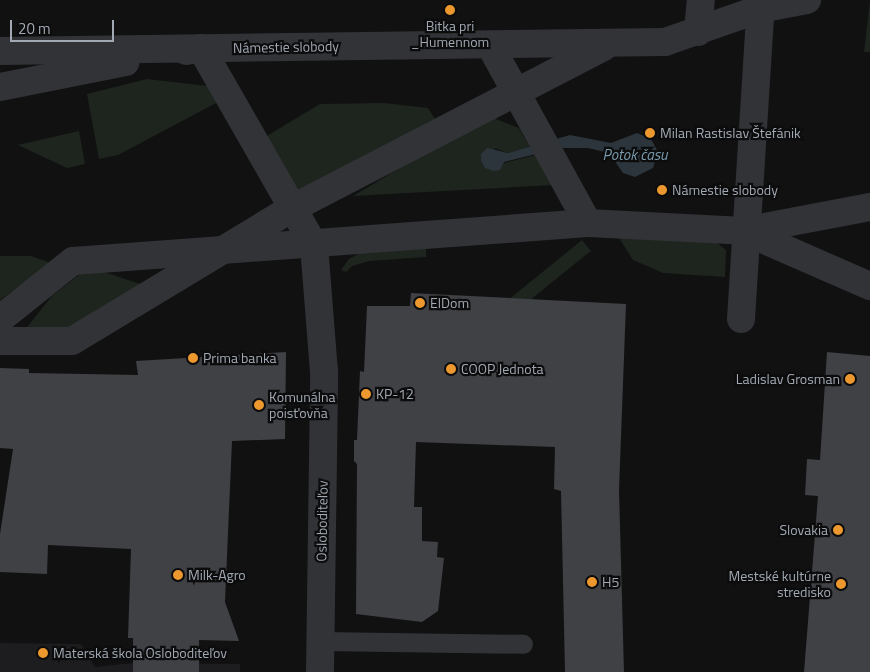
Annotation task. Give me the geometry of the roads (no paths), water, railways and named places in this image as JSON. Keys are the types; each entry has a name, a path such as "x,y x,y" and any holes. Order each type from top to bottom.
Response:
{"street":[{"path":"698,32 700,0"},
{"name":"Námestie slobody","path":"0,51 665,42 698,32 761,4 807,0"},
{"path":"741,319 744,231 761,4"},
{"name":"Námestie slobody","path":"0,341 72,342 292,209 610,44"},
{"path":"490,45 588,223"},
{"path":"201,48 314,245"},
{"name":"Námestie slobody","path":"0,87 201,48"},
{"name":"Námestie slobody","path":"0,319 73,261 314,245 588,223 744,231 870,207"},
{"name":"Námestie slobody","path":"744,231 870,286"},
{"name":"Osloboditeľov","path":"314,245 324,371 320,672"}],"lane":[{"path":"320,641 523,644"}],"water":[{"name":"Potok času","path":"637,133 651,139 658,152 653,168 635,177 623,173 609,153 588,148 560,148 504,162 500,170 494,171 485,168 481,161 481,154 487,148 508,153 570,135 611,143"}],"place":[{"name":"Bitka pri _Humennom","path":"450,10"},
{"name":"Milan Rastislav Štefánik","path":"650,133"},
{"name":"Námestie slobody","path":"662,190"},
{"name":"ElDom","path":"420,303"},
{"name":"Prima banka","path":"193,358"},
{"name":"COOP Jednota","path":"451,369"},
{"name":"Ladislav Grosman","path":"850,379"},
{"name":"KP-12","path":"366,394"},
{"name":"Komunálna poisťovňa","path":"259,405"},
{"name":"Slovakia","path":"838,530"},
{"name":"Milk-Agro","path":"178,575"},
{"name":"H5","path":"592,582"},
{"name":"Mestské kultúrne stredisko","path":"841,584"},
{"name":"Materská škola Osloboditeľov","path":"43,653"}]}
